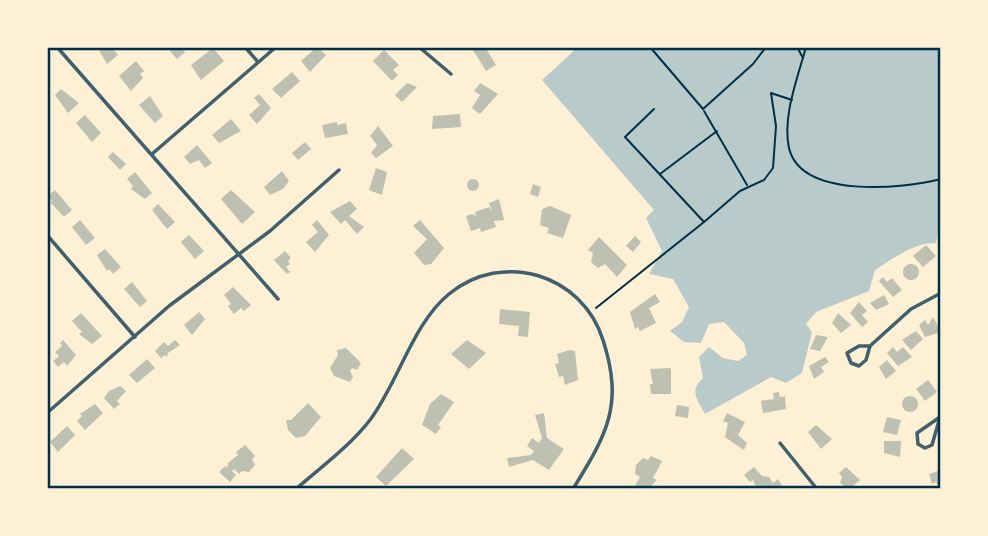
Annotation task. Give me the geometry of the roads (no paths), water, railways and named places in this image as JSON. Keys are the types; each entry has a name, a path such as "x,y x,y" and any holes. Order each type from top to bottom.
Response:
{"street":[{"path":"57,47 278,299"},
{"path":"245,47 258,62"},
{"path":"152,154 276,47"},
{"path":"419,47 451,74"},
{"path":"47,413 135,337 270,231 339,170"},
{"path":"47,236 135,337"},
{"path":"296,489 342,451 370,420 430,313 448,295 471,279 493,273 529,272 557,282 587,306 600,329 611,366 614,401 605,436 573,489"},
{"path":"870,346 859,346 847,353 851,363 859,366 866,360 870,346 911,309 941,293"},
{"path":"940,417 932,444 925,448 918,444 917,433 940,417"},
{"path":"780,443 817,489"}]}
